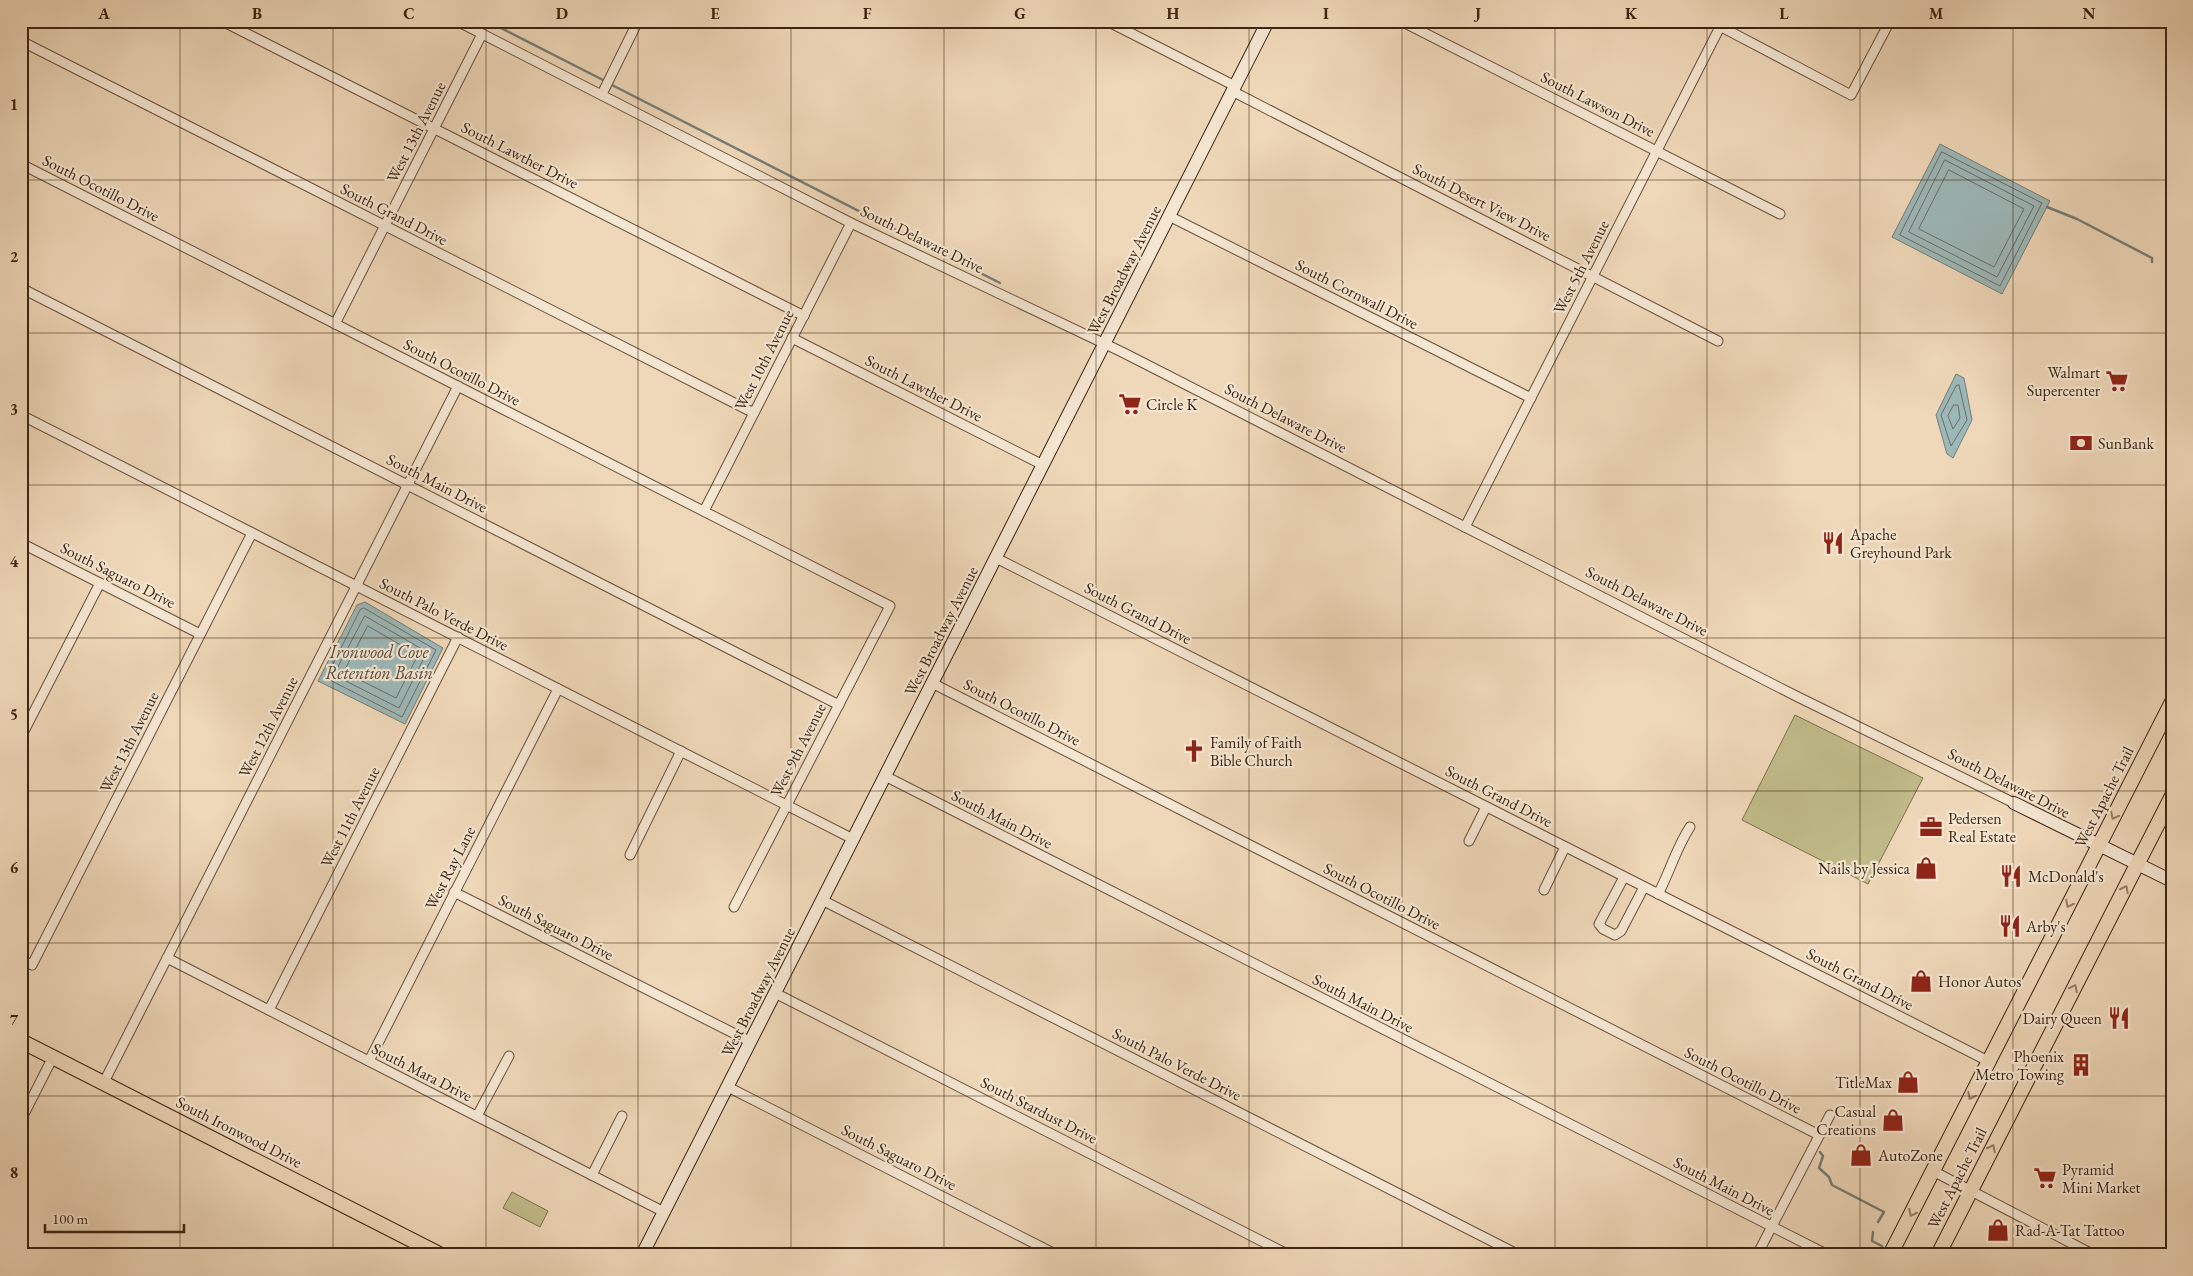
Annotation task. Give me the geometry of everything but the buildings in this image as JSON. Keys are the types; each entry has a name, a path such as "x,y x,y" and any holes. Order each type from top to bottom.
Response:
{"main road":[{"name":"West Broadway Avenue","path":"642,1255 1268,21"},
{"name":"West Apache Trail","path":"1890,1255 2172,702"},
{"name":"West Apache Trail","path":"1938,1255 2172,796"},
{"name":"South Delaware Drive","path":"2014,803 2172,881"},
{"name":"South Ironwood Drive","path":"21,1041 442,1255"}],"street":[{"name":"South Lawther Drive","path":"222,21 804,316"},
{"name":"South Delaware Drive","path":"457,21 482,34 606,86 851,222 983,288 1104,344 2014,803"},
{"path":"606,86 638,21"},
{"name":"South Desert View Drive","path":"1107,21 1718,341"},
{"name":"South Lawson Drive","path":"1401,21 1780,214"},
{"path":"1710,21 1722,24 1852,95 1890,21"},
{"name":"West 5th Avenue","path":"1465,527 1722,24"},
{"name":"West 13th Avenue","path":"334,324 482,34"},
{"name":"South Grand Drive","path":"21,40 754,413"},
{"name":"South Ocotillo Drive","path":"21,164 890,606"},
{"name":"South Cornwall Drive","path":"1169,216 1531,398"},
{"name":"West 10th Avenue","path":"704,511 851,222"},
{"name":"South Main Drive","path":"21,288 839,705"},
{"name":"South Lawther Drive","path":"792,338 1043,465"},
{"name":"West 12th Avenue","path":"104,1082 458,386"},
{"name":"South Palo Verde Drive","path":"21,415 853,839"},
{"name":"West 13th Avenue","path":"21,960 32,965 252,533"},
{"name":"South Saguaro Drive","path":"21,543 200,634"},
{"name":"South Grand Drive","path":"996,558 1988,1061"},
{"path":"21,738 100,583"},
{"name":"West 9th Avenue","path":"734,907 890,606"},
{"name":"West 11th Avenue","path":"269,1010 458,637"},
{"name":"South Ocotillo Drive","path":"932,683 1819,1136"},
{"name":"West Ray Lane","path":"369,1061 558,689"},
{"path":"630,855 681,751"},
{"name":"South Main Drive","path":"885,776 1828,1255"},
{"path":"1469,841 1486,807"},
{"path":"1658,894 1682,839 1690,827"},
{"path":"1544,890 1565,847"},
{"path":"1624,876 1600,924 1603,929 1615,935 1621,931 1644,887"},
{"name":"South Saguaro Drive","path":"454,892 751,1042"},
{"name":"South Palo Verde Drive","path":"822,900 1518,1255"},
{"name":"South Mara Drive","path":"167,958 664,1212"},
{"name":"South Stardust Drive","path":"775,993 1289,1255"},
{"path":"477,1116 509,1056"},
{"path":"21,1120 54,1057"},
{"name":"South Saguaro Drive","path":"728,1087 1057,1255"},
{"path":"1758,1255 1830,1115"},
{"path":"592,1175 622,1116"},
{"path":"1933,1171 1970,1192 2094,1255"}],"shaded area":[{"path":"1795,715 1923,778 1868,884 1742,820"},
{"path":"512,1192 548,1211 540,1227 503,1208"}],"water":[{"path":"1940,144 2050,201 2002,294 1892,237"},
{"path":"1956,374 1964,378 1972,420 1953,458 1947,454 1936,415"},
{"name":"Ironwood Cove Retention Basin","path":"365,602 443,648 405,724 318,681 357,605"}],"waterway":[{"path":"487,21 605,81"},
{"path":"610,84 1000,283"},
{"path":"2047,207 2077,219 2152,258 2152,262"},
{"path":"1820,1152 1823,1156 1819,1168 1829,1177 1832,1185 1884,1212 1878,1222"},
{"path":"1873,1232 1872,1241 1882,1246"}],"place":[{"name":"Walmart Supercenter","path":"2117,381"},
{"name":"Circle K","path":"1130,404"},
{"name":"SunBank","path":"2081,443"},
{"name":"Apache Greyhound Park","path":"1833,543"},
{"name":"Family of Faith Bible Church","path":"1194,751"},
{"name":"Pedersen Real Estate","path":"1931,827"},
{"name":"Nails by Jessica","path":"1926,868"},
{"name":"McDonald's","path":"2011,876"},
{"name":"Arby's","path":"2010,926"},
{"name":"Honor Autos","path":"1921,981"},
{"name":"Dairy Queen","path":"2119,1018"},
{"name":"Phoenix Metro Towing","path":"2081,1065"},
{"name":"TitleMax","path":"1908,1082"},
{"name":"Casual Creations","path":"1893,1120"},
{"name":"AutoZone","path":"1861,1155"},
{"name":"Pyramid Mini Market","path":"2045,1178"},
{"name":"Rad-A-Tat Tattoo","path":"1998,1230"}]}
